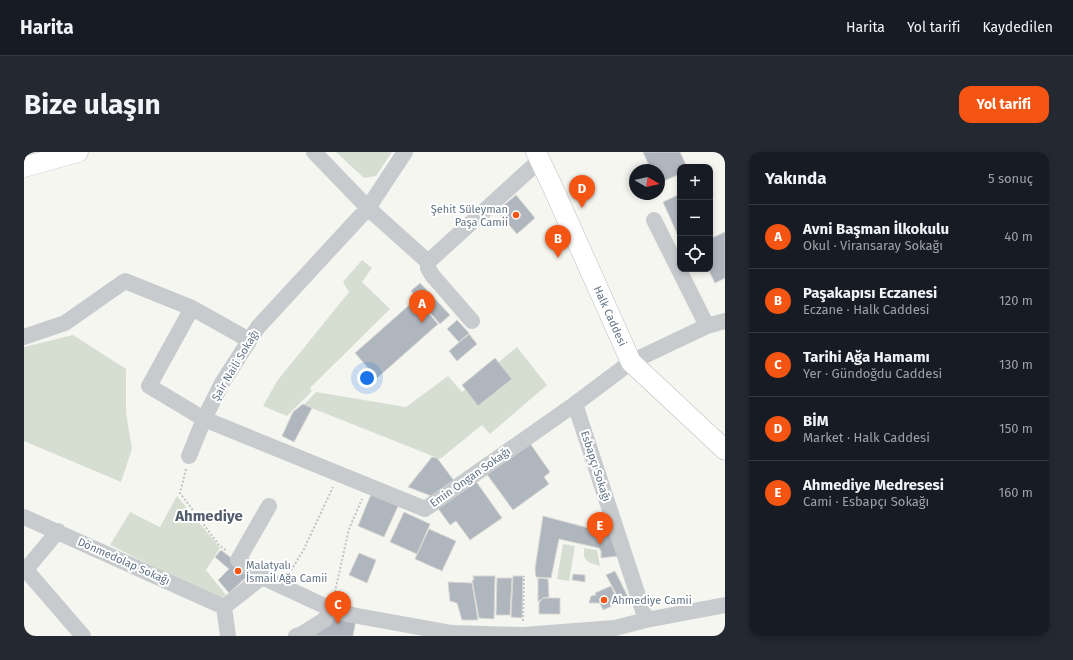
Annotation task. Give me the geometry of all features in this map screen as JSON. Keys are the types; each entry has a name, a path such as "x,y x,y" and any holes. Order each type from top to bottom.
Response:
{"main road":[{"path":"24,167 78,152"},
{"name":"Halk Caddesi","path":"538,156 631,362 725,450"}],"street":[{"path":"314,152 368,208 428,262"},
{"name":"Şair Naili Sokağı","path":"190,456 204,419 222,383 258,327 368,208 405,152"},
{"path":"472,321 432,275 428,268 428,262 538,156"},
{"path":"654,220 707,326"},
{"path":"24,337 66,323 125,281 192,308 249,340"},
{"name":"Emin Ongan Sokağı","path":"192,308 149,386 204,419 425,509 575,404 631,362 707,326 725,321"},
{"name":"Esbapçı Sokağı","path":"575,404 646,620"},
{"path":"269,506 238,560 262,577 331,609 352,615 452,633 502,635 615,632 646,620 725,605"},
{"name":"Dönmedolap Sokağı","path":"24,517 224,607"},
{"path":"58,531 25,571 83,636"},
{"path":"228,636 224,607 262,577"},
{"path":"296,636 302,634 324,620 331,609"}],"path":[{"path":"190,456 180,493 219,545 238,560"},
{"path":"282,585 304,549 339,474"},
{"path":"331,609 349,529 362,498 365,485"},
{"path":"523,634 524,576"}],"shaded area":[{"path":"336,152 392,152 376,176 364,178"},
{"path":"362,260 372,268 362,282 390,309 310,388 312,391 287,416 263,406 277,381 349,292 343,282"},
{"path":"73,335 126,369 126,413 132,449 121,482 24,441 24,347"},
{"path":"517,347 547,385 490,434 482,425 440,459 304,405 316,392 406,407 448,376 462,392"},
{"path":"177,496 220,548 206,570 226,595 219,599 110,545 130,512 160,527"},
{"path":"563,544 575,546 569,581 557,579"},
{"path":"584,548 597,550 600,566 588,562 584,557"}],"building":[{"path":"643,152 680,152 686,164 677,164 677,175 665,180 665,164 648,164"},
{"name":"Şehit Süleyman Paşa Camii","path":"516,195 535,218 517,234 497,211"},
{"path":"677,195 677,233 663,202"},
{"path":"725,232 725,278 715,283 710,272 713,272 713,238"},
{"path":"420,283 450,315 440,324 411,291"},
{"path":"416,299 438,324 377,378 355,353"},
{"path":"457,320 469,333 459,342 447,329"},
{"path":"469,334 477,344 457,361 449,351"},
{"path":"495,358 512,379 478,406 462,385"},
{"path":"303,404 312,408 294,442 282,436 293,412"},
{"path":"529,442 550,472 544,477 549,484 513,510 486,473"},
{"path":"432,457 437,458 455,482 434,497 408,487"},
{"path":"475,480 502,518 470,540 456,521 450,525 437,507"},
{"path":"372,492 399,504 384,537 358,526"},
{"path":"404,512 430,524 417,554 390,542"},
{"path":"543,516 611,534 619,556 601,558 601,551 599,548 559,539 551,578 536,577 535,569"},
{"path":"429,529 456,541 442,571 415,559"},
{"name":"Malatyalı İsmail Ağa Camii","path":"221,550 251,573 229,593 218,580 229,569 215,557"},
{"path":"359,553 376,560 367,583 349,575"},
{"path":"615,571 628,597 620,601 606,575"},
{"path":"573,574 585,575 585,582 572,580"},
{"path":"473,576 495,576 494,619 479,618 472,580 474,580"},
{"path":"513,576 523,576 522,618 511,617"},
{"path":"497,578 512,578 510,615 496,615"},
{"path":"538,578 548,579 549,597 543,598 538,602"},
{"path":"448,582 472,583 478,620 462,620 457,603 450,601"},
{"name":"Ahmediye Camii","path":"611,586 619,603 603,610 600,603 589,603 591,596 596,595 595,593"},
{"path":"543,598 560,598 560,614 539,614 539,603"},
{"path":"332,617 356,620 353,636 314,636 314,629"}],"place":[{"name":"BİM","path":"582,208"},
{"name":"Şehit Süleyman Paşa Camii","path":"516,215"},
{"name":"Paşakapısı Eczanesi","path":"558,258"},
{"name":"Avni Başman İlkokulu","path":"422,323"},
{"name":"Ahmediye Medresesi","path":"600,545"},
{"name":"Malatyalı İsmail Ağa Camii","path":"238,571"},
{"name":"Ahmediye Camii","path":"604,600"},
{"name":"Tarihi Ağa Hamamı","path":"338,624"}],"district":[{"name":"Ahmediye","path":"209,516"}]}
